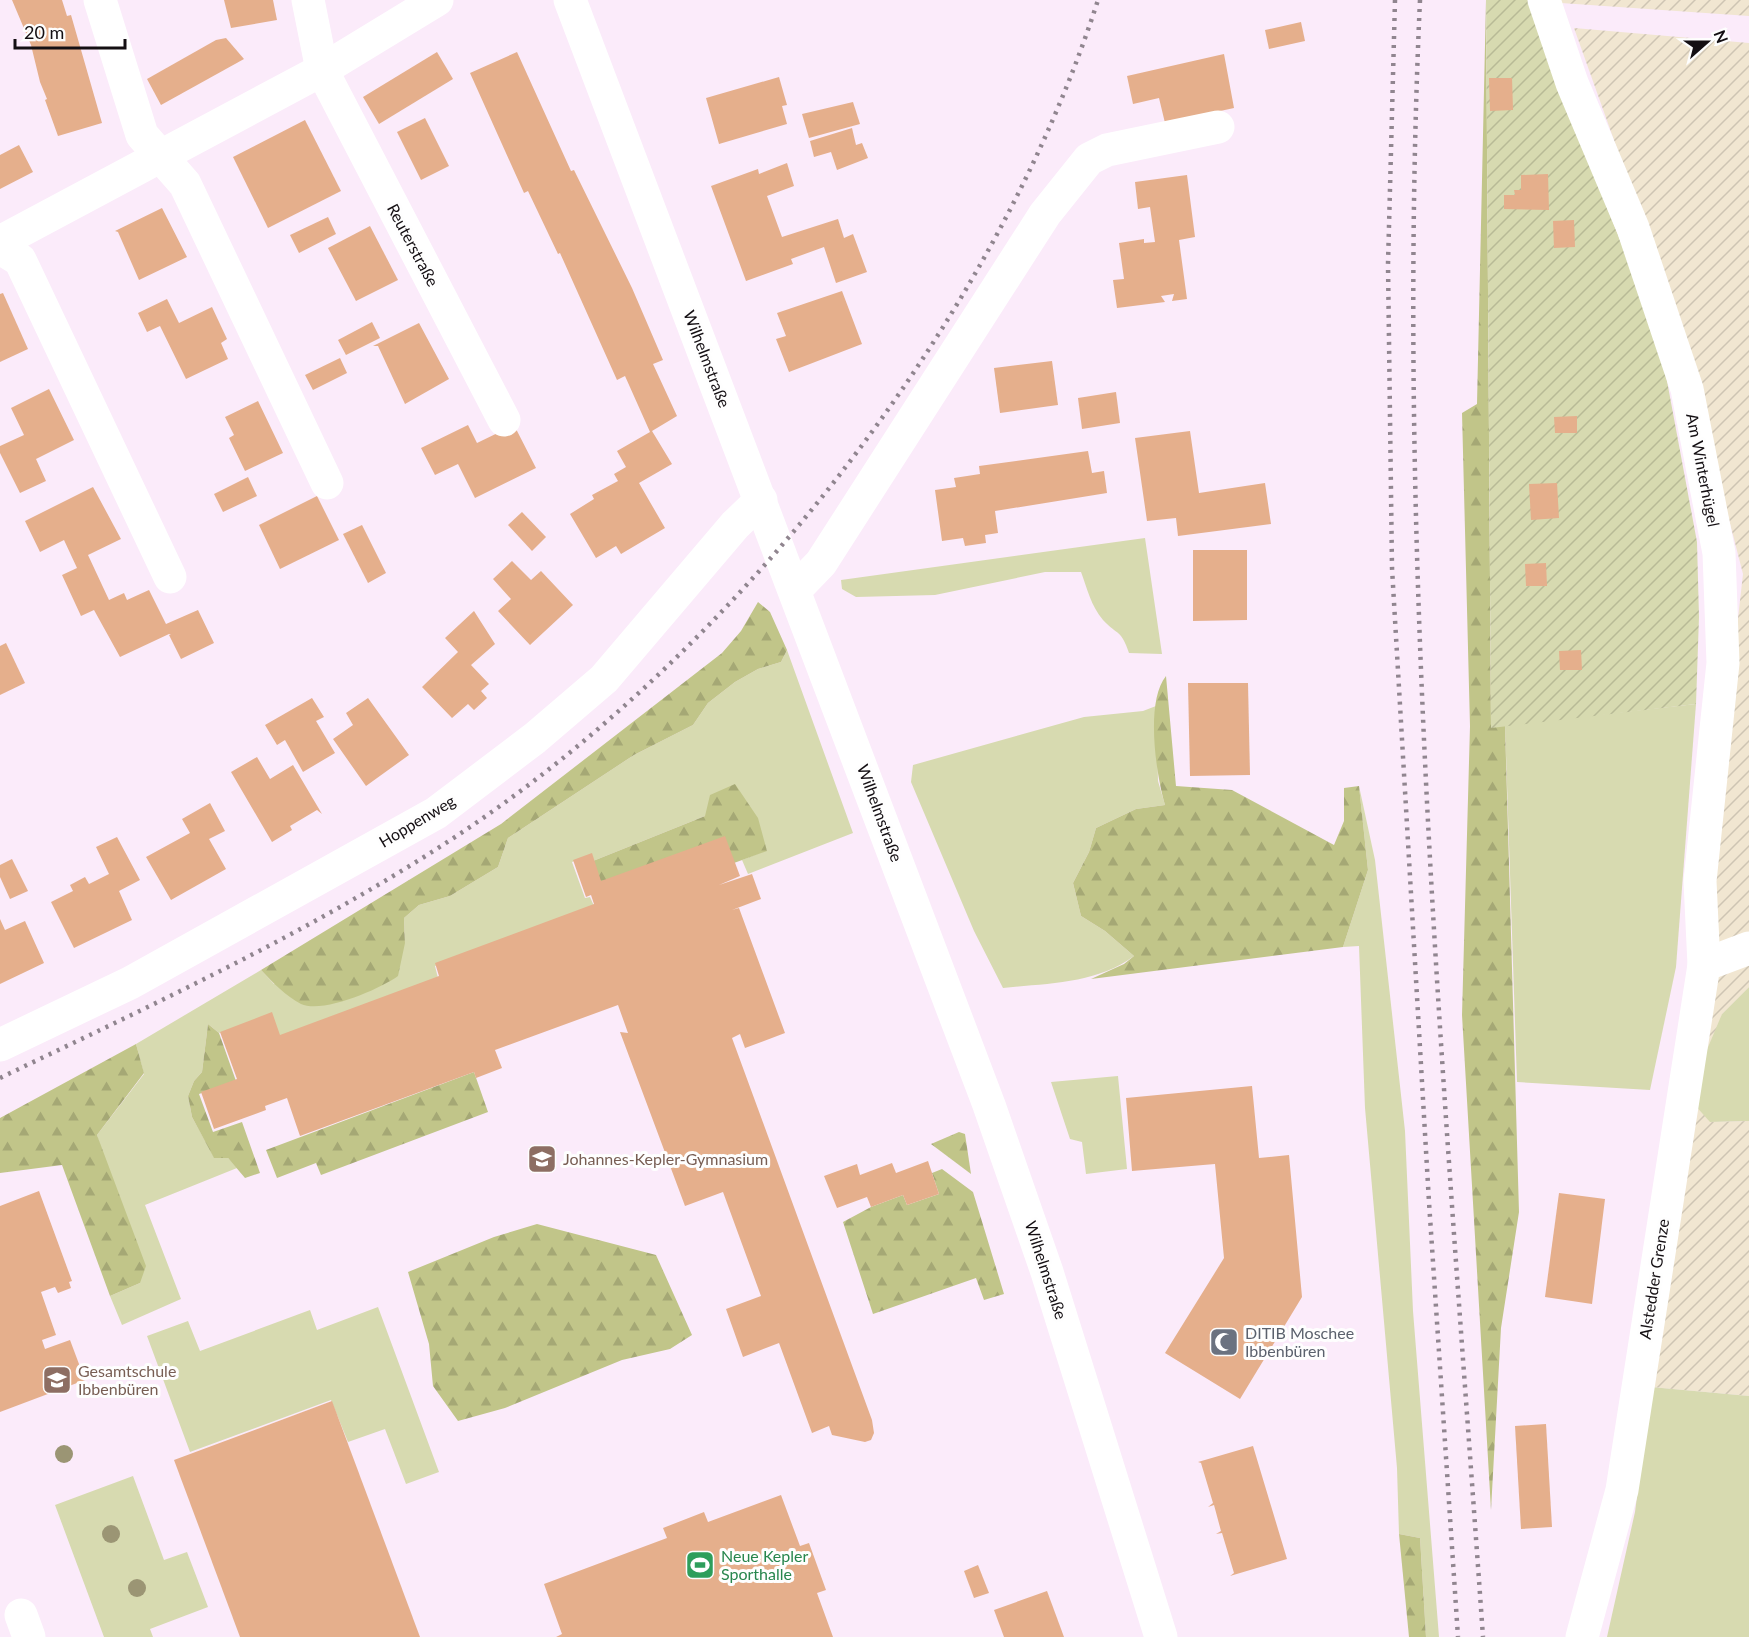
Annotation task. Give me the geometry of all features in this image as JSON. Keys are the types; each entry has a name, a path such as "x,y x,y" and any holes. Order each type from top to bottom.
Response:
{"street":[{"path":"100,0 142,135 186,184 327,483"},
{"name":"Reuterstraße","path":"308,0 322,70 504,420"},
{"path":"0,242 322,70 437,0"},
{"name":"Wilhelmstraße","path":"570,0 989,1104 1047,1272 1161,1637"},
{"name":"Am Winterhügel","path":"1544,0 1572,83 1633,228 1687,389 1719,553 1723,663 1700,881 1704,965"},
{"path":"795,590 821,563 1045,214 1089,159 1107,150 1218,127"},
{"path":"0,248 20,260 170,577"},
{"name":"Hoppenweg","path":"0,1045 130,983 436,813 535,738 604,679 735,525 761,500"},
{"path":"1704,965 1749,948"},
{"name":"Alstedder Grenze","path":"1582,1637 1622,1490 1704,965"}],"shaded area":[{"path":"1560,0 1749,0 1749,16 1561,3"},
{"path":"1574,28 1749,43 1749,987 1722,1014 1710,1122 1749,1121 1749,1396 1651,1387 1743,574 1677,317"}],"green space":[{"path":"1486,0 1491,727 1505,725 1519,1212 1501,1328 1491,1510 1462,1015 1470,726 1462,413 1477,404"},
{"path":"1486,0 1532,0 1603,197 1659,338 1697,542 1699,617 1696,704 1491,728"},
{"path":"1145,538 1162,654 1129,653 1121,636 1103,620 1095,609 1081,572 1045,572 935,595 856,597 842,589 841,580"},
{"path":"758,602 770,612 787,650 781,662 758,669 735,682 708,703 693,725 634,755 508,838 498,867 450,896 419,905 404,918 405,943 398,976 351,999 323,1006 311,1006 301,1004 290,997 261,970 501,824 722,653 741,631"},
{"path":"787,650 853,833 748,874 742,860 767,850 705,816 593,861 591,855 572,862 585,898 590,897 594,906 435,966 438,978 279,1037 271,1014 219,1033 208,1024 202,1072 194,1081 188,1096 192,1117 214,1157 228,1158 237,1168 145,1205 181,1299 122,1325 110,1296 140,1283 97,1135 144,1074 136,1044 261,970 274,984 405,943 404,918 419,905 450,896 498,867 508,838 634,755 693,725 708,703 735,682 758,669 781,662"},
{"path":"1166,676 1176,786 1232,790 1334,845 1344,821 1344,788 1359,786 1368,870 1343,947 1091,979 1124,964 1134,956 1105,931 1081,916 1073,883 1089,852 1096,828 1136,809 1165,805 1158,775 1154,720 1160,688"},
{"path":"1696,704 1676,967 1650,1090 1517,1082 1505,725"},
{"path":"1156,706 1158,781 1165,805 1136,809 1096,828 1089,852 1073,883 1081,916 1105,931 1134,956 1104,972 1072,981 1003,988 974,931 911,782 913,765 1084,717 1143,711"},
{"path":"735,784 758,818 767,851 734,863 601,883 593,861 705,816 710,795"},
{"path":"1359,786 1375,860 1405,1131 1413,1311 1439,1637 1426,1637 1420,1538 1399,1534 1397,1468 1365,1108 1359,946 1343,947 1368,870"},
{"path":"1749,987 1749,1121 1710,1122 1694,1104 1698,1071 1722,1014"},
{"path":"208,1024 219,1033 236,1081 199,1094 213,1132 242,1122 260,1173 245,1178 228,1158 214,1158 192,1117 188,1096 194,1081 202,1072"},
{"path":"136,1044 144,1073 97,1135 146,1266 140,1283 110,1296 62,1165 0,1173 0,1118"},
{"path":"474,1072 488,1112 321,1175 316,1163 277,1178 266,1150"},
{"path":"1118,1076 1127,1169 1086,1174 1082,1142 1070,1139 1051,1082"},
{"path":"959,1132 965,1134 971,1174 931,1144"},
{"path":"942,1169 973,1192 1004,1294 984,1300 976,1278 873,1314 843,1222 871,1207 903,1195 907,1205 939,1194 932,1173"},
{"path":"537,1224 656,1255 692,1335 670,1349 622,1360 505,1408 458,1421 433,1386 429,1344 408,1272 494,1237"},
{"path":"378,1307 439,1472 406,1484 385,1429 348,1442 331,1400 190,1452 147,1336 188,1321 200,1351 310,1310 317,1330"},
{"path":"1651,1387 1749,1396 1749,1637 1607,1637 1635,1512"},
{"path":"133,1476 164,1560 187,1552 208,1607 150,1629 153,1637 104,1637 55,1505"},
{"path":"1399,1534 1420,1538 1426,1637 1409,1637"}],"building":[{"path":"12,0 62,0 67,16 71,15 102,123 58,136 45,100 47,99 40,82 31,45"},
{"path":"224,0 273,0 277,20 231,28"},
{"path":"1301,22 1305,41 1269,49 1265,30"},
{"path":"226,38 244,59 161,105 147,79 216,40"},
{"path":"437,52 453,79 379,124 363,97"},
{"path":"517,52 571,171 574,170 632,288 663,360 653,364 677,416 652,431 672,464 639,483 665,528 621,554 616,546 596,558 570,514 594,499 592,495 618,481 614,474 626,467 617,451 650,432 625,376 617,380 560,253 558,254 528,191 524,193 470,73"},
{"path":"1224,54 1234,108 1165,123 1159,98 1133,104 1127,76"},
{"path":"779,77 787,105 782,106 787,124 719,144 706,98"},
{"path":"1489,78 1512,78 1513,110 1490,111"},
{"path":"853,102 860,124 809,138 802,114"},
{"path":"425,118 449,166 421,180 397,132"},
{"path":"305,120 341,191 268,228 233,157"},
{"path":"852,128 856,145 862,143 868,158 837,170 831,152 814,157 810,141"},
{"path":"19,145 33,172 0,189 0,155"},
{"path":"787,163 794,186 767,196 782,237 838,219 844,238 853,234 867,272 836,283 824,247 791,259 793,264 746,281 711,186 758,169 759,174"},
{"path":"1548,174 1549,210 1504,209 1504,195 1515,195 1514,190 1521,190 1521,175"},
{"path":"1187,175 1195,237 1179,240 1187,299 1172,301 1174,294 1161,296 1165,302 1117,308 1113,280 1124,279 1119,243 1144,239 1144,243 1155,242 1150,207 1138,209 1135,182"},
{"path":"162,208 187,257 139,280 118,232 115,231"},
{"path":"328,217 336,234 299,253 290,235"},
{"path":"1574,220 1575,247 1554,248 1553,221"},
{"path":"370,226 398,280 356,301 328,248"},
{"path":"842,291 862,344 789,372 776,339 786,336 777,313"},
{"path":"3,293 28,349 0,362 0,294"},
{"path":"167,299 179,323 212,307 227,339 221,343 228,359 186,379 160,326 147,332 138,313"},
{"path":"372,322 380,338 346,355 338,340"},
{"path":"419,323 449,379 405,404 378,346 373,346"},
{"path":"340,358 347,373 313,390 305,375"},
{"path":"1052,361 1058,405 1000,413 994,368"},
{"path":"49,389 74,440 36,459 46,481 20,493 0,453 0,446 24,435 11,408"},
{"path":"1116,392 1120,423 1082,429 1078,398"},
{"path":"258,401 283,453 245,471 229,438 234,435 225,417"},
{"path":"1577,416 1577,433 1555,433 1554,417"},
{"path":"468,425 477,443 514,425 536,468 475,498 458,464 435,475 421,448"},
{"path":"1190,431 1199,493 1265,483 1271,524 1178,536 1176,518 1147,521 1135,438"},
{"path":"1088,451 1092,473 1104,471 1107,493 995,511 998,533 985,535 986,543 965,546 963,538 942,541 935,490 956,487 954,478 980,474 979,466"},
{"path":"248,477 257,496 223,512 214,494"},
{"path":"1557,483 1559,518 1531,520 1529,484"},
{"path":"93,487 121,539 88,555 109,600 124,593 127,600 149,590 166,624 198,610 214,643 181,659 169,635 171,634 169,634 120,657 94,610 81,616 62,575 77,568 64,540 40,552 25,521"},
{"path":"317,496 339,540 280,569 259,525"},
{"path":"522,512 546,537 532,551 508,525"},
{"path":"362,525 386,573 368,583 343,534"},
{"path":"1193,550 1247,550 1247,620 1193,621"},
{"path":"512,561 531,580 541,571 573,605 530,645 498,611 511,599 493,579"},
{"path":"1546,563 1547,586 1526,586 1525,564"},
{"path":"474,611 495,644 471,665 489,684 481,691 487,698 474,710 468,704 452,718 422,687 458,652 445,638"},
{"path":"6,643 25,683 0,695 0,646"},
{"path":"1581,650 1582,670 1560,670 1559,651"},
{"path":"1188,683 1248,683 1250,775 1190,776"},
{"path":"312,698 324,717 316,721 335,753 303,772 285,740 277,745 265,725"},
{"path":"368,698 409,755 366,786 333,739 353,725 346,713"},
{"path":"257,757 270,779 293,765 322,814 317,810 290,826 292,830 272,842 231,772"},
{"path":"210,803 225,831 209,839 226,869 171,900 146,857 190,833 182,819"},
{"name":"Johannes-Kepler-Gymnasium","path":"725,836 740,876 719,885 752,874 761,899 732,910 739,908 785,1033 745,1048 740,1034 732,1038 872,1420 874,1433 871,1440 865,1442 832,1435 829,1426 812,1433 779,1343 743,1357 726,1309 761,1296 723,1192 685,1206 620,1032 628,1033 618,1005 495,1050 502,1068 476,1078 474,1072 300,1136 287,1098 265,1106 266,1110 214,1129 201,1092 237,1079 220,1032 272,1012 280,1035 439,976 435,963 594,904 591,895 586,897 573,860 592,853 601,881"},
{"path":"117,837 140,880 119,891 132,920 74,948 51,902 73,891 70,885 85,877 89,884 109,874 96,847"},
{"path":"12,859 28,891 10,899 0,877 0,865"},
{"path":"0,919 5,930 25,921 44,963 0,984"},
{"path":"1252,1086 1259,1158 1289,1155 1302,1297 1240,1399 1165,1353 1224,1258 1215,1164 1132,1171 1126,1098"},
{"path":"928,1161 939,1194 907,1205 903,1195 871,1207 867,1197 837,1208 824,1176 857,1164 860,1175 892,1163 896,1173"},
{"name":"Gesamtschule Ibbenbüren","path":"39,1191 72,1281 69,1282 71,1288 58,1293 55,1287 41,1292 56,1335 42,1340 45,1349 70,1340 85,1380 0,1412 0,1206"},
{"path":"1559,1193 1605,1199 1592,1304 1545,1297"},
{"path":"332,1401 420,1637 240,1637 174,1460"},
{"path":"1546,1424 1552,1527 1521,1529 1515,1426"},
{"path":"1253,1446 1287,1559 1230,1576 1234,1573 1222,1533 1216,1534 1221,1531 1214,1505 1208,1507 1213,1503 1201,1463 1198,1462"},
{"name":"Neue Kepler Sporthalle","path":"781,1495 800,1546 809,1543 826,1590 817,1593 833,1637 556,1637 562,1634 544,1584 667,1538 663,1528 704,1512 708,1522"},
{"path":"978,1565 989,1593 974,1598 964,1571"},
{"path":"1047,1591 1064,1637 1004,1637 994,1610"}],"railway":[{"path":"0,1078 233,964 403,870 458,835 562,759 662,671 757,574 845,468 924,356 994,240 1052,120 1098,0"},
{"path":"1395,0 1388,264 1392,568 1429,1202 1458,1637"},
{"path":"1420,0 1414,205 1414,410 1419,614 1440,1024 1483,1637"}],"place":[{"name":"Johannes-Kepler-Gymnasium","path":"542,1159"},
{"name":"DITIB Moschee Ibbenbüren","path":"1224,1342"},
{"name":"Gesamtschule Ibbenbüren","path":"57,1380"},
{"name":"Neue Kepler Sporthalle","path":"700,1565"}]}
